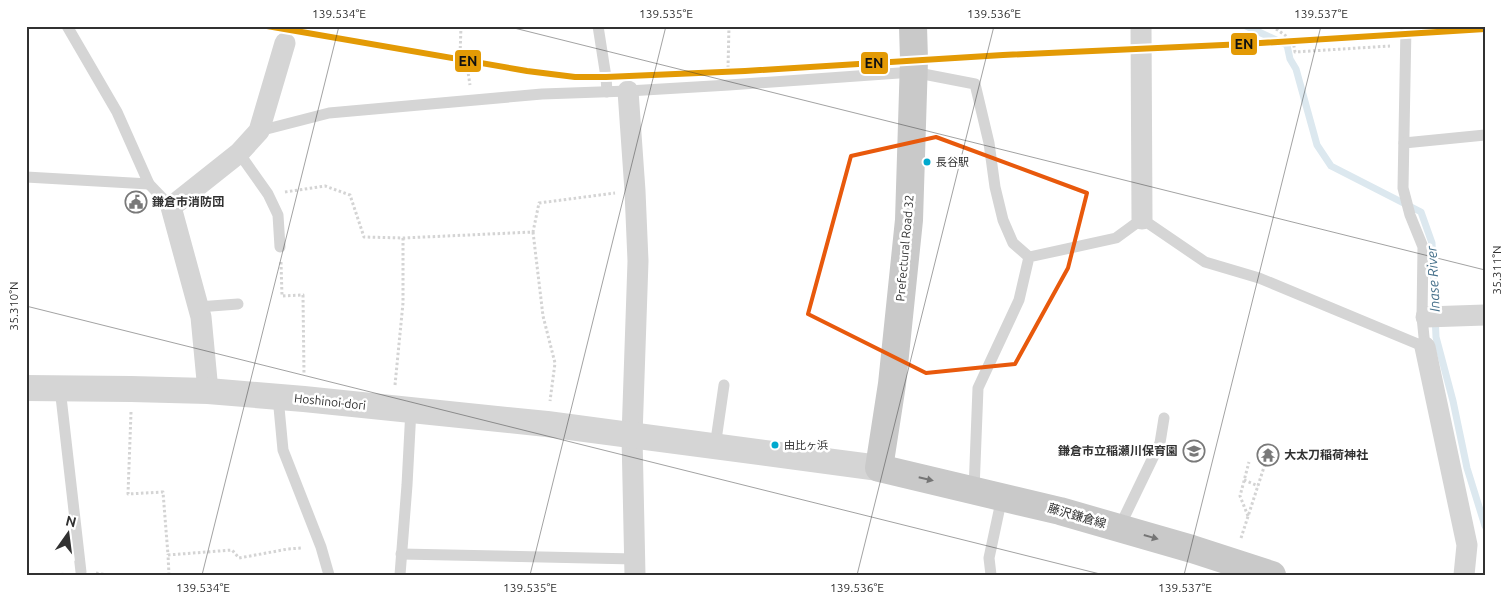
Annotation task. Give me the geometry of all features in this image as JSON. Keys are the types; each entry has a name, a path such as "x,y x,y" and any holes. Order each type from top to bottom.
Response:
{"main road":[{"name":"Prefectural Road 32","path":"879,468 892,384 909,220 913,26"},
{"name":"藤沢鎌倉線","path":"879,468 1060,511 1192,549 1272,575"}],"street":[{"path":"1141,26 1142,219"},
{"path":"208,391 201,316 171,208 239,153 260,131 285,42"},
{"path":"628,91 638,261 632,436 635,567"},
{"path":"1429,316 1485,315"},
{"path":"1425,347 1467,545 1464,575"},
{"name":"Hoshinoi-dori","path":"26,388 208,391 402,408 547,424 879,468"}],"lane":[{"path":"67,26 117,112 149,184 171,208"},
{"path":"598,26 606,77 606,92"},
{"path":"1029,257 1116,238 1142,219 1205,262 1259,278 1425,347 1429,316 1423,247 1410,215 1403,188 1406,26"},
{"path":"260,131 329,113 542,94 628,91 913,72 975,84 989,143 995,186 1004,220 1013,242 1029,257"},
{"path":"1404,143 1485,135"},
{"path":"239,153 268,194 278,215 280,247"},
{"path":"26,177 149,184"},
{"path":"974,490 978,388 1019,300 1029,257"},
{"path":"198,307 238,304"},
{"path":"716,447 724,385"},
{"path":"60,388 81,572"},
{"path":"278,397 282,450 321,547 328,575"},
{"path":"400,575 407,485 402,408"},
{"path":"1119,528 1160,443 1164,418"},
{"path":"991,575 989,558 1002,497"},
{"path":"401,554 635,567"}],"path":[{"path":"461,26 460,56 467,65"},
{"path":"729,26 729,85"},
{"path":"1272,26 1293,41 1295,52 1405,46"},
{"path":"268,194 325,186 350,195 364,237 403,238 533,232"},
{"path":"547,424 555,363 543,316 533,232 539,203 635,191"},
{"path":"402,408 403,238"},
{"path":"280,247 282,296 303,295 304,399"},
{"path":"132,389 128,494 163,492 170,575"},
{"path":"1248,516 1240,496 1249,462"},
{"path":"1244,529 1265,464"},
{"path":"1244,480 1258,486"},
{"path":"168,555 232,550 239,558 288,549 321,547"}],"highlighted area":[{"path":"936,137 1087,193 1068,268 1015,364 926,373 808,314 851,156"}],"waterway":[{"name":"Inase River","path":"1246,26 1287,45 1290,59 1296,69 1317,145 1331,166 1421,212 1432,243 1436,337 1453,401 1467,468 1485,526"}],"transit line":[{"name":"EN","path":"267,26 527,71 575,77 745,71 1485,29"}],"place":[{"name":"長谷駅","path":"927,162"},
{"name":"鎌倉市消防団","path":"136,202"},
{"name":"由比ヶ浜","path":"775,445"},
{"name":"鎌倉市立稲瀬川保育園","path":"1194,451"},
{"name":"大太刀稲荷神社","path":"1268,455"}]}
